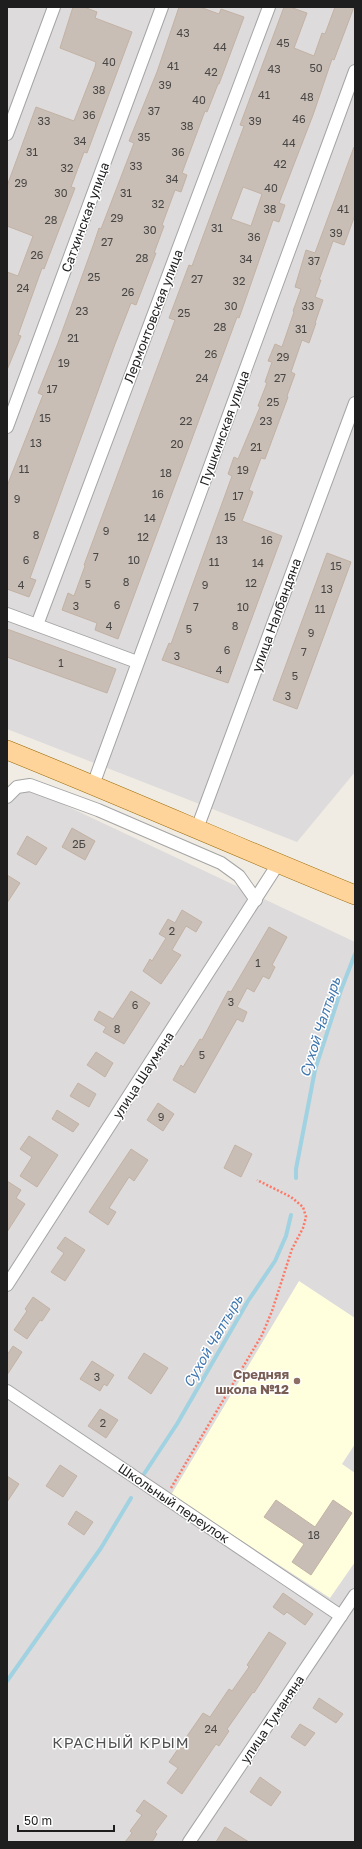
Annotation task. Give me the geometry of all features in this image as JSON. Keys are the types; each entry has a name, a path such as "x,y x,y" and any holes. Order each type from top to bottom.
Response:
{"main road":[{"path":"7,750 93,784 355,896"},
{"path":"177,820 198,826 355,888"}],"street":[{"path":"7,134 54,7"},
{"name":"Сатхинская улица","path":"7,427 162,7"},
{"name":"Лермонтовская улица","path":"37,625 269,7"},
{"name":"Пушкинская улица","path":"93,784 355,71"},
{"name":"улица Налбандяна","path":"198,826 355,403"},
{"path":"7,614 137,662"},
{"path":"7,797 17,787 30,785 98,810 221,863 239,876 256,900"},
{"name":"улица Шаумяна","path":"7,1285 278,864"},
{"name":"Школьный переулок","path":"7,1391 341,1616"},
{"name":"улица Туманяна","path":"189,1842 355,1595"}],"path":[{"path":"166,1497 262,1335 272,1311 292,1249 303,1228 306,1217 302,1207 291,1197 257,1180"}],"shaded area":[{"path":"7,7 355,7 355,772 297,842 7,729"},
{"path":"20,784 355,942 355,1842 7,1842 7,805"},
{"name":"Средняя школа №12","path":"299,1281 355,1318 355,1444 342,1464 355,1473 355,1562 330,1598 171,1495"}],"building":[{"path":"73,7 84,7 97,12 95,18 132,32 87,153 84,152 71,187 75,188 44,269 42,268 18,335 21,336 7,370 7,272 18,276 33,236 7,226 7,186 36,107 74,121 95,67 96,62 60,48"},
{"path":"179,7 200,7 219,14 221,9 244,17 219,84 207,112 205,111 182,173 187,175 181,192 175,190 162,225 164,226 154,253 156,253 136,305 131,303 115,344 30,578 36,580 29,597 7,589 7,486 43,395 38,393 58,343 99,228 101,229 134,143 129,141 157,72"},
{"path":"284,7 290,7 307,13 294,48 314,56 322,33 325,34 335,7 354,7 334,60 332,59 313,115 279,203 285,205 279,222 273,220 239,318 237,317 118,639 95,630 97,623 62,610 68,593 74,596 85,566 84,565 175,320 169,318 189,265 192,266 244,126 240,125","holes":["243,187 262,194 251,226 231,219"]},
{"path":"354,147 355,215 344,245 333,241 319,280 321,280 315,297 323,300 316,323 309,343 302,340 291,372 295,374 287,396 288,397 265,459 261,458 249,490 253,492 242,521 282,536 228,683 162,660 169,643 171,644 232,476 228,474 234,457 238,459 260,407 258,406 267,383 265,382 272,362 268,361 275,344 282,347 301,289 295,287 306,250 315,253"},
{"path":"327,553 351,562 297,709 273,700"},
{"path":"7,629 116,669 107,693 7,657"},
{"path":"72,828 95,841 85,860 62,847"},
{"path":"27,836 47,848 36,865 17,854"},
{"path":"7,875 20,883 7,903"},
{"path":"182,910 202,922 196,932 186,926 172,950 181,955 161,984 143,971 150,959 152,961 166,938 159,934 168,919 175,923"},
{"path":"269,927 287,937 272,965 275,967 269,979 263,976 254,992 247,988 237,1007 247,1012 243,1022 237,1019 195,1093 173,1080 181,1065 183,1067 200,1039 202,1040 228,991 231,992"},
{"path":"131,991 150,1003 124,1044 103,1032 106,1027 94,1020 99,1011 113,1019"},
{"path":"96,1052 113,1063 105,1077 87,1065"},
{"path":"78,1083 96,1094 89,1107 70,1096"},
{"path":"158,1103 174,1114 163,1131 147,1120"},
{"path":"57,1110 79,1124 73,1132 52,1119"},
{"path":"29,1136 58,1155 37,1187 20,1176 32,1157 20,1149"},
{"path":"235,1145 252,1154 241,1177 224,1168"},
{"path":"131,1149 148,1160 134,1181 129,1177 109,1208 116,1212 108,1225 89,1212"},
{"path":"7,1181 21,1190 16,1198 25,1204 7,1232"},
{"path":"65,1237 85,1250 65,1281 51,1272 64,1253 57,1248"},
{"path":"33,1297 50,1309 42,1321 40,1320 27,1339 14,1330 27,1311 25,1309"},
{"path":"13,1346 22,1352 7,1375 7,1355"},
{"path":"144,1353 168,1368 151,1394 128,1378"},
{"path":"92,1361 114,1375 107,1386 104,1384 100,1391 80,1379"},
{"path":"100,1409 118,1420 106,1438 88,1426"},
{"path":"60,1465 77,1476 63,1497 46,1486"},
{"path":"7,1476 19,1484 7,1502"},
{"path":"276,1500 315,1527 333,1500 352,1513 311,1575 292,1562 304,1544 264,1517"},
{"path":"76,1511 93,1522 84,1535 68,1524"},
{"path":"283,1593 313,1614 305,1625 287,1612 284,1615 273,1607"},
{"path":"269,1632 286,1643 254,1693 253,1692 227,1729 229,1731 219,1746 216,1744 182,1794 167,1783 178,1768 169,1762 203,1713 210,1717 229,1689 232,1691 249,1667 247,1665"},
{"path":"319,1698 343,1714 336,1723 313,1708"},
{"path":"300,1724 315,1733 305,1746 291,1737"},
{"path":"260,1777 281,1792 271,1806 250,1792"},
{"path":"144,1800 167,1816 155,1832 157,1834 152,1842 125,1842 132,1833 130,1831 142,1815 136,1811"},
{"path":"225,1827 249,1842 216,1842"}],"waterway":[{"name":"Сухой Чалтырь","path":"296,1178 296,1169 315,1070 341,990 355,954"},
{"name":"Сухой Чалтырь","path":"144,1474 177,1424 248,1301 275,1261 286,1236 291,1215"},
{"name":"Сухой Чалтырь","path":"7,1681 101,1548 131,1498"}],"place":[{"name":"Средняя школа №12","path":"297,1381"}],"district":[{"name":"КРАСНЫЙ КРЫМ","path":"121,1743"}]}
